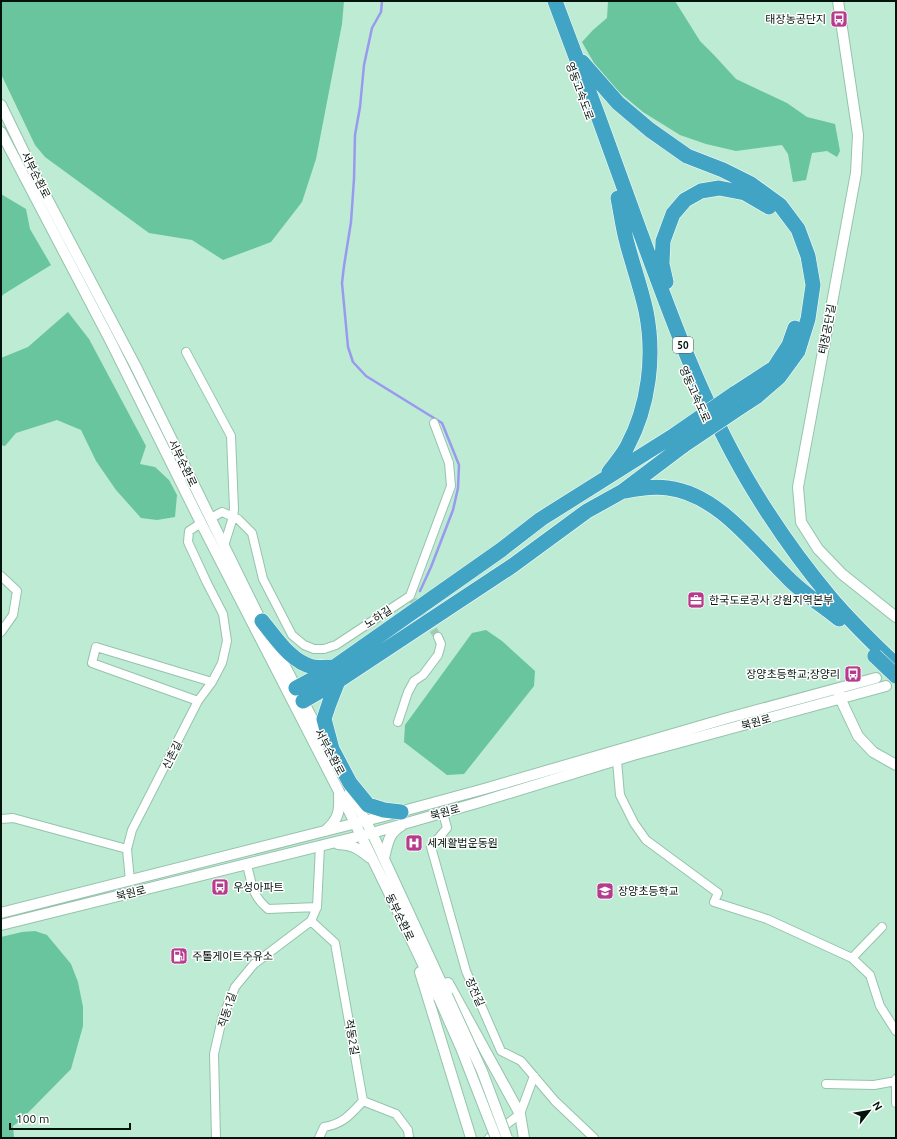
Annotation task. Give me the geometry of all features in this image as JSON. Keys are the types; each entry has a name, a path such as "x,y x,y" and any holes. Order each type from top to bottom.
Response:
{"highway":[{"name":"영동고속도로","path":"545,1 565,51 673,344 720,447 746,493 800,572 839,618 878,653 896,665"},
{"name":"영동고속도로","path":"555,1 672,318 725,439 773,520 830,598 878,653 891,681"},
{"path":"575,54 618,103 650,130 687,156 723,170 751,184 780,205 798,229 808,256 813,285 808,319 798,351 779,377 756,397 736,401"},
{"path":"403,817 368,805 344,784 332,752 324,719 336,674 541,519 604,478 680,439 736,401 774,368 789,345 800,316 805,284 800,257 790,232 770,208 745,193 719,188 701,191 685,200 673,214 663,241 662,264 672,318"},
{"path":"604,478 626,448 637,426 648,383 650,363 650,344 646,312 626,242 618,198"},
{"path":"296,696 336,674 512,566 587,511 623,491 680,439"},
{"path":"623,491 647,487 669,488 689,494 708,503 728,518 791,581 839,618"},
{"path":"262,621 286,650 298,661 336,674"}],"street":[{"name":"태장공단길","path":"838,1 858,135 856,173 798,487 801,522 818,549 842,574 896,617"},
{"name":"서부순환로","path":"1,105 43,190 135,365 262,621 296,696 332,752"},
{"name":"서부순환로","path":"1,132 111,342 201,523 344,784 367,821 372,833"},
{"path":"186,352 231,436 234,488 233,517 224,546"},
{"name":"노하길","path":"243,524 252,533 263,579 292,635 304,645 314,649 324,649 336,644 412,598 452,486 449,463 434,423"},
{"path":"201,523 222,512 238,519 243,524 229,532"},
{"name":"신촌길","path":"130,881 127,849 132,830 198,701 212,682 222,662 227,641 223,614 188,542 189,531 201,523"},
{"path":"1,576 18,591 13,615 1,632"},
{"path":"398,722 408,692 414,681 423,675 438,655 441,644 438,637"},
{"path":"198,701 92,664 96,647 212,682"},
{"name":"북원로","path":"1,912 367,821 443,812 691,740 839,693 876,678"},
{"name":"북원로","path":"1,925 372,833 403,817 484,789 688,730 891,681"},
{"path":"839,693 858,736 873,752 896,765"},
{"path":"688,730 691,740"},
{"path":"617,761 620,796 634,823 646,840 718,893 714,902 767,919 852,958 870,975 880,1006 896,1031"},
{"name":"서부순환로","path":"344,784 355,824 361,836"},
{"path":"324,832 334,823 338,815 344,784"},
{"name":"장전길","path":"443,812 447,828 431,847 466,970 501,1051 521,1061 555,1101 593,1135 594,1138"},
{"path":"384,858 389,839 403,817"},
{"path":"1,820 13,818 127,849"},
{"name":"동부순환로","path":"372,833 384,858 402,909 443,997"},
{"name":"동부순환로","path":"361,836 372,860 402,909"},
{"path":"325,845 351,845 372,860"},
{"name":"직동1길","path":"216,1138 214,1054 222,1019 235,987 254,964 311,921 317,907 325,845"},
{"path":"245,852 253,891 259,901 268,909 317,907"},
{"path":"130,881 133,892"},
{"path":"402,909 520,1114 524,1138"},
{"path":"402,909 471,1138"},
{"name":"적동2길","path":"311,921 335,943 363,1101"},
{"path":"852,958 882,927"},
{"path":"443,997 496,1138"},
{"path":"443,997 482,1071 507,1138"},
{"path":"489,1138 520,1114 534,1076"},
{"path":"826,1084 874,1085 896,1080 896,1102"},
{"path":"319,1138 324,1127 335,1125 350,1115 363,1101 396,1114 408,1130 409,1138"}],"green space":[{"path":"1,1 344,1 342,24 316,159 302,202 271,242 223,260 192,240 149,233 45,157 35,145 1,74"},
{"path":"608,1 675,1 700,41 736,79 787,103 807,117 835,124 840,151 837,157 827,151 812,153 806,180 793,182 788,154 782,145 736,151 706,144 680,135 643,112 619,92 594,63 582,42 607,18"},
{"path":"1,194 26,209 30,229 51,265 1,297"},
{"path":"68,312 89,339 146,446 140,464 155,467 169,480 177,495 175,517 157,520 141,518 116,490 96,461 81,430 57,420 16,433 5,446 1,445 1,358 28,347"},
{"path":"486,630 502,641 535,671 534,686 464,774 447,775 404,742 405,725 472,633"},
{"path":"35,931 47,935 71,964 78,982 83,1007 83,1026 71,1069 20,1121 13,1126 14,1138 1,1138 1,937 22,932"}],"waterway":[{"path":"382,1 381,12 372,28 364,65 360,107 355,135 351,222 342,283 348,347 353,362 366,376 442,423 459,465 458,488 453,510 420,591"}],"tunnel":[{"path":"413,600 438,637"}],"place":[{"name":"태장농공단지","path":"839,19"},
{"name":"한국도로공사 강원지역본부","path":"696,600"},
{"name":"장양초등학교;장양리","path":"853,674"},
{"name":"세계활법운동원","path":"414,843"},
{"name":"우성아파트","path":"220,887"},
{"name":"장양초등학교","path":"605,891"},
{"name":"주톨게이트주유소","path":"179,956"}]}
